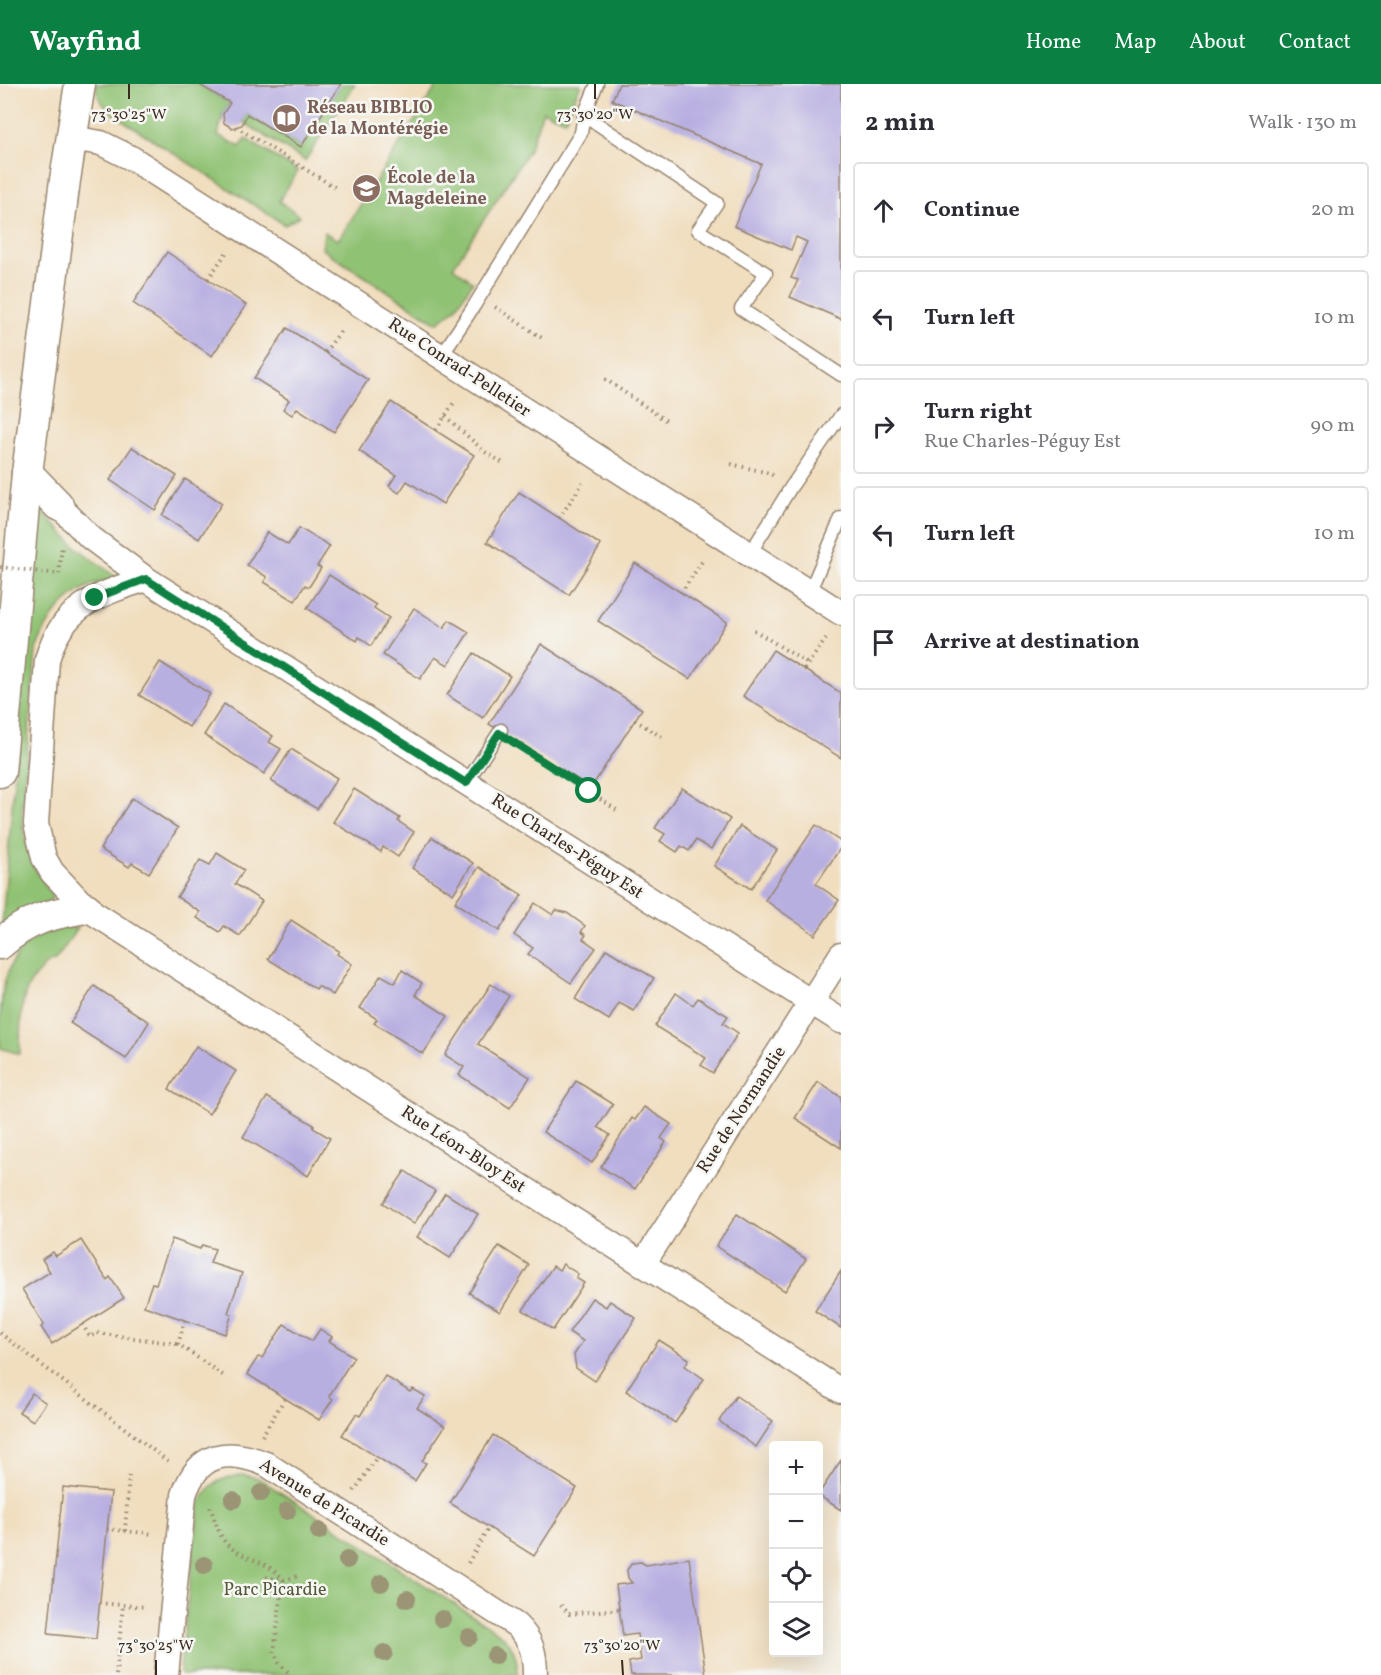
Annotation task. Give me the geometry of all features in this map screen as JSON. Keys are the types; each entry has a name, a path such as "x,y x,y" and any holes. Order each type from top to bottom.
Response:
{"street":[{"path":"0,772 27,473 80,84"},
{"name":"Rue Conrad-Pelletier","path":"71,138 101,143 133,159 841,613"},
{"path":"27,473 58,505"},
{"name":"Rue Charles-Péguy Est","path":"58,505 91,538 146,579 841,1022"},
{"name":"Rue Léon-Bloy Est","path":"146,579 116,589 81,606 59,630 51,646 47,660 36,804 37,832 44,858 52,872 86,908 841,1391"},
{"path":"0,944 26,924 43,916 86,908"},
{"name":"Rue de Normandie","path":"643,1264 841,955"},
{"name":"Avenue de Picardie","path":"166,1675 184,1495 190,1479 202,1466 221,1454 248,1457 266,1464 516,1625 526,1634 532,1646 535,1675"}],"lane":[{"path":"441,356 581,134 584,115 597,84"},
{"path":"584,115 717,203 698,230 765,273 741,309 841,375"},
{"path":"749,555 794,483 841,415"},
{"path":"809,593 841,518"},
{"path":"466,783 500,732"}],"path":[{"path":"236,127 336,188"},
{"path":"208,279 226,253"},
{"path":"480,297 542,338"},
{"path":"326,352 343,328"},
{"path":"605,379 668,422"},
{"path":"436,430 455,401"},
{"path":"446,416 485,452 503,463"},
{"path":"731,464 769,473"},
{"path":"559,518 583,483"},
{"path":"0,567 59,574 63,536"},
{"path":"681,593 703,560"},
{"path":"754,630 808,664"},
{"path":"804,669 826,639"},
{"path":"635,720 664,739"},
{"path":"500,732 618,811"},
{"path":"178,1344 185,1320"},
{"path":"82,1324 90,1337 97,1333 178,1344 224,1376"},
{"path":"0,1333 175,1468"},
{"path":"248,1457 285,1398"},
{"path":"341,1512 377,1457"},
{"path":"125,1531 129,1476"},
{"path":"209,1504 225,1542 274,1570 283,1580 274,1652 279,1663 291,1675"},
{"path":"454,1585 489,1527"},
{"path":"107,1529 179,1536"},
{"path":"266,1577 283,1580 298,1575"},
{"path":"99,1603 171,1609"},
{"path":"116,1675 123,1605"},
{"path":"561,1605 569,1614 620,1609"}],"green space":[{"path":"96,84 198,84 230,103 223,114 218,135 240,147 246,139 298,171 279,201 300,216 285,225 125,122 101,102"},
{"path":"341,84 355,84 305,161 243,122 247,114 301,147"},
{"path":"438,84 581,84 565,120 543,111 529,150 453,267 473,282 455,309 437,323 322,249 324,232 338,240"},
{"path":"37,506 75,546 117,578 89,586 66,602 49,623 36,650 22,811 24,835 30,856 39,876 53,896 50,901 2,926"},
{"path":"61,927 78,928 55,961 43,967 27,989 22,1010 20,1054 0,1048 3,989 15,958 26,945 41,935"},
{"name":"Parc Picardie","path":"243,1475 258,1478 498,1632 514,1651 518,1675 181,1675 199,1504 211,1486 221,1480"}],"building":[{"name":"Réseau BIBLIO de la Montérégie","path":"198,84 341,84 301,147 247,114 242,125 232,128 224,123 223,114 230,103"},
{"path":"619,84 841,84 841,319 790,297 798,280 791,278 807,242 796,237 791,250 734,226 761,164 612,100"},
{"path":"167,252 246,305 212,356 133,303"},
{"path":"287,328 368,380 334,432 297,408 292,415 283,409 289,400 254,378"},
{"path":"391,402 474,455 443,504 407,481 399,493 389,486 396,475 359,451"},
{"path":"132,447 177,476 155,510 110,480"},
{"path":"185,479 222,503 199,539 162,515"},
{"path":"519,492 601,545 569,595 487,542"},
{"path":"299,528 330,546 317,566 321,568 309,587 305,585 295,601 264,582 267,577 247,565 267,532 288,545"},
{"path":"635,563 727,622 690,679 598,621"},
{"path":"329,575 376,605 374,608 389,618 371,646 359,637 357,641 307,608"},
{"path":"414,608 444,628 449,620 469,632 448,665 435,657 420,679 383,655"},
{"path":"541,644 642,709 591,788 489,724"},
{"path":"773,650 841,693 841,758 743,696"},
{"path":"474,653 510,676 483,718 447,695"},
{"path":"160,662 210,694 189,727 139,695"},
{"path":"224,704 273,736 269,742 281,749 264,774 204,735"},
{"path":"291,749 337,778 317,809 271,781"},
{"path":"682,788 730,819 711,849 696,840 689,851 681,846 677,852 660,841 665,834 655,828"},
{"path":"354,789 400,818 398,821 414,832 398,857 383,847 381,852 333,822"},
{"path":"132,798 178,828 149,873 132,863 129,867 100,849"},
{"path":"816,825 841,842 841,847 816,884 839,900 815,935 765,900"},
{"path":"740,826 777,850 751,889 714,866"},
{"path":"432,837 473,863 453,894 412,868"},
{"path":"217,853 244,870 235,884 262,901 240,936 224,926 220,932 197,918 200,912 177,897 200,860 210,865"},
{"path":"479,867 522,895 499,931 455,902"},
{"path":"535,903 553,915 556,910 567,913 585,926 581,932 586,935 583,939 596,948 571,983 528,954 533,948 514,935"},
{"path":"291,920 339,951 337,954 352,964 333,995 318,986 316,989 268,959"},
{"path":"606,949 654,978 634,1011 619,1003 609,1020 575,999"},
{"path":"402,970 422,983 415,995 448,1016 423,1054 374,1023 377,1019 360,1008 381,975 395,983"},
{"path":"491,984 509,996 478,1044 530,1077 510,1108 459,1075 464,1067 445,1055"},
{"path":"94,986 149,1022 126,1059 70,1023"},
{"path":"676,993 693,1005 698,998 728,1016 723,1023 738,1033 713,1073 701,1065 706,1058 655,1026"},
{"path":"196,1046 236,1071 209,1114 169,1089"},
{"path":"576,1081 613,1104 598,1127 610,1135 592,1163 543,1132"},
{"path":"818,1082 841,1097 841,1148 795,1118"},
{"path":"267,1097 314,1125 313,1128 330,1138 308,1176 243,1137"},
{"path":"644,1107 671,1124 661,1138 666,1142 635,1189 601,1167 632,1118 635,1120"},
{"path":"405,1171 435,1191 414,1224 383,1203"},
{"path":"445,1193 478,1214 450,1258 417,1237"},
{"path":"737,1214 806,1259 785,1291 716,1246"},
{"path":"172,1239 200,1249 202,1245 215,1249 210,1263 242,1273 228,1313 232,1314 225,1334 144,1306 152,1283 156,1284"},
{"path":"81,1240 107,1280 110,1277 124,1298 52,1344 41,1327 44,1325 22,1289 50,1272 42,1259 53,1252 56,1256"},
{"path":"499,1246 529,1265 500,1312 469,1293"},
{"path":"563,1264 578,1274 576,1278 584,1283 553,1330 523,1310 553,1266 559,1270"},
{"path":"841,1271 841,1328 815,1311"},
{"path":"592,1298 606,1307 610,1301 636,1318 595,1381 576,1368 574,1355 583,1341 569,1332"},
{"path":"284,1324 312,1341 320,1329 332,1337 329,1341 354,1357 329,1396 333,1399 319,1420 247,1374 258,1357 262,1358"},
{"path":"659,1340 689,1359 685,1366 704,1379 675,1423 626,1391"},
{"path":"385,1376 410,1392 413,1389 425,1396 417,1408 445,1426 422,1461 426,1463 415,1481 342,1435 356,1414 360,1416"},
{"path":"32,1393 46,1403 33,1421 19,1412"},
{"path":"736,1396 773,1421 756,1447 719,1421"},
{"path":"493,1435 577,1488 534,1556 450,1503"},
{"path":"841,1460 841,1510 823,1498 823,1487"},
{"path":"63,1487 111,1492 96,1639 48,1634"},
{"path":"689,1558 706,1675 631,1675 629,1662 641,1660 637,1634 623,1636 616,1585 632,1583 628,1578 627,1570 632,1563 641,1562 646,1565"}],"place":[{"name":"Réseau BIBLIO de la Montérégie","path":"286,118"},
{"name":"École de la Magdeleine","path":"366,188"}],"route":[{"path":"95,598 146,579 466,783 499,733 589,791"}]}
